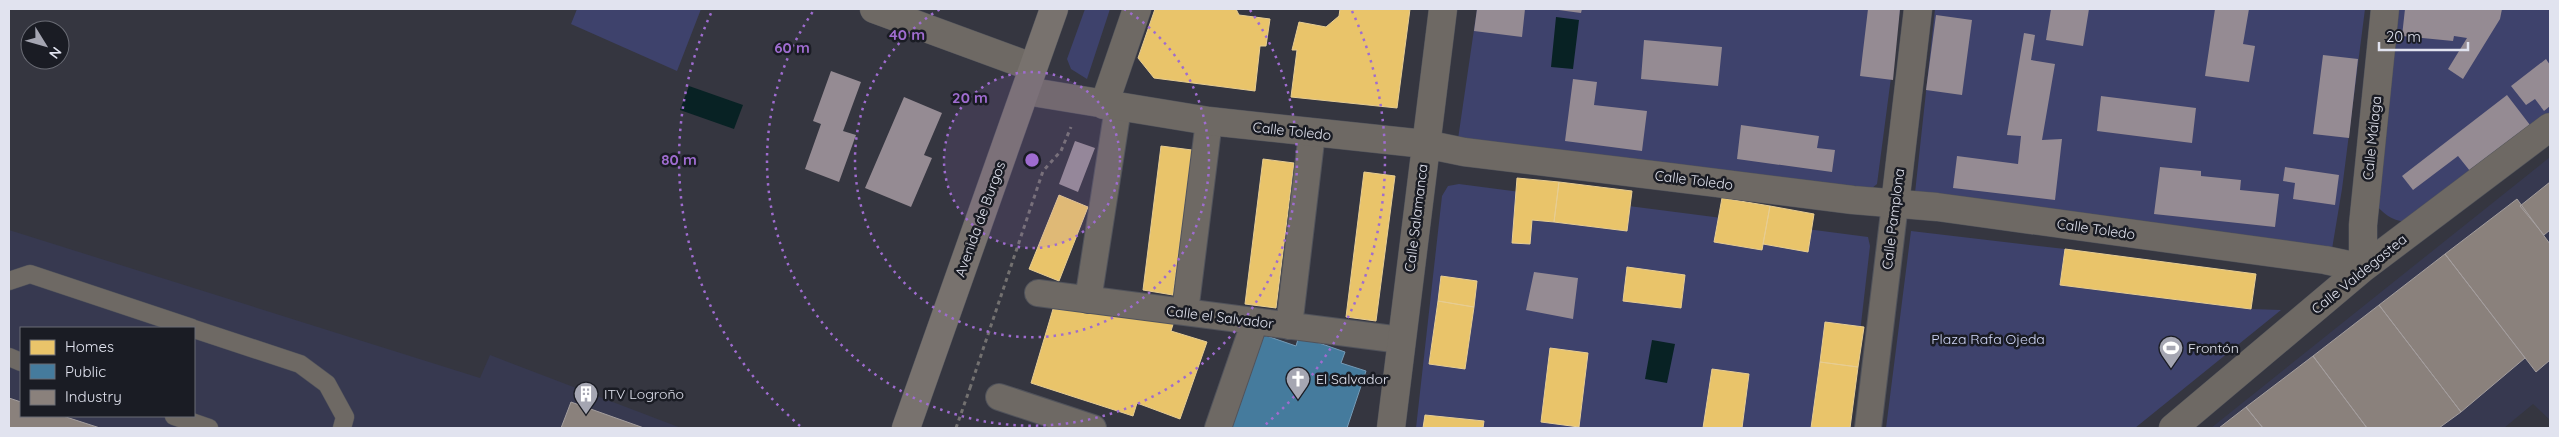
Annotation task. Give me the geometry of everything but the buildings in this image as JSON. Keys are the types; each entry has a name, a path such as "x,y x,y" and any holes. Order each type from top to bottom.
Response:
{"main road":[{"name":"Avenida de Burgos","path":"906,428 1054,9"}],"street":[{"name":"Calle Toledo","path":"874,9 1029,79 1101,105 1209,121 1425,144 1493,155 1895,204 1937,207 2325,260 2363,268"},
{"path":"1088,300 1101,105 1137,9"},
{"name":"Calle Salamanca","path":"1392,428 1401,340 1443,9"},
{"name":"Calle Pamplona","path":"1868,428 1918,9"},
{"name":"Calle Málaga","path":"2363,268 2363,225 2385,9"},
{"path":"1185,312 1209,121"},
{"name":"Calle Valdegastea","path":"2173,428 2363,268 2550,127"},
{"path":"1289,326 1312,133"},
{"name":"Calle el Salvador","path":"1038,293 1401,340"},
{"path":"1218,428 1254,321"},
{"path":"1000,397 1093,428"}],"lane":[{"path":"9,281 30,274 187,327"},
{"path":"195,330 300,364 327,384 345,417 342,428"},
{"path":"177,417 209,428"}],"path":[{"path":"970,388 1043,172 1101,105"}],"shaded area":[{"path":"1556,17 1579,20 1573,69 1551,67"},
{"path":"689,86 743,105 734,129 680,110"},
{"path":"2550,157 2550,420 2533,404 2504,428 2211,428"},
{"path":"9,230 480,378 490,355 681,428 9,428"},
{"path":"1652,340 1675,344 1667,383 1645,379"}],"green space":[{"path":"577,9 701,9 677,71 571,24"},
{"path":"1085,9 1110,9 1087,79 1071,69 1067,59"},
{"path":"1477,9 1900,9 1877,184 1872,188 1458,139"},
{"path":"1935,9 2365,9 2342,189 2332,249 1915,193"},
{"path":"2397,9 2550,9 2550,116 2411,222 2392,218 2376,205"},
{"path":"1459,184 1868,237 1870,246 1849,428 1416,428 1442,196 1448,186"},
{"name":"Plaza Rafa Ojeda","path":"1911,231 2065,249 2060,285 2251,309 2281,310 2135,428 1886,428"}],"place":[{"name":"Frontón","path":"2171,369"},
{"name":"El Salvador","path":"1298,400"},
{"name":"ITV Logroño","path":"586,415"}]}
